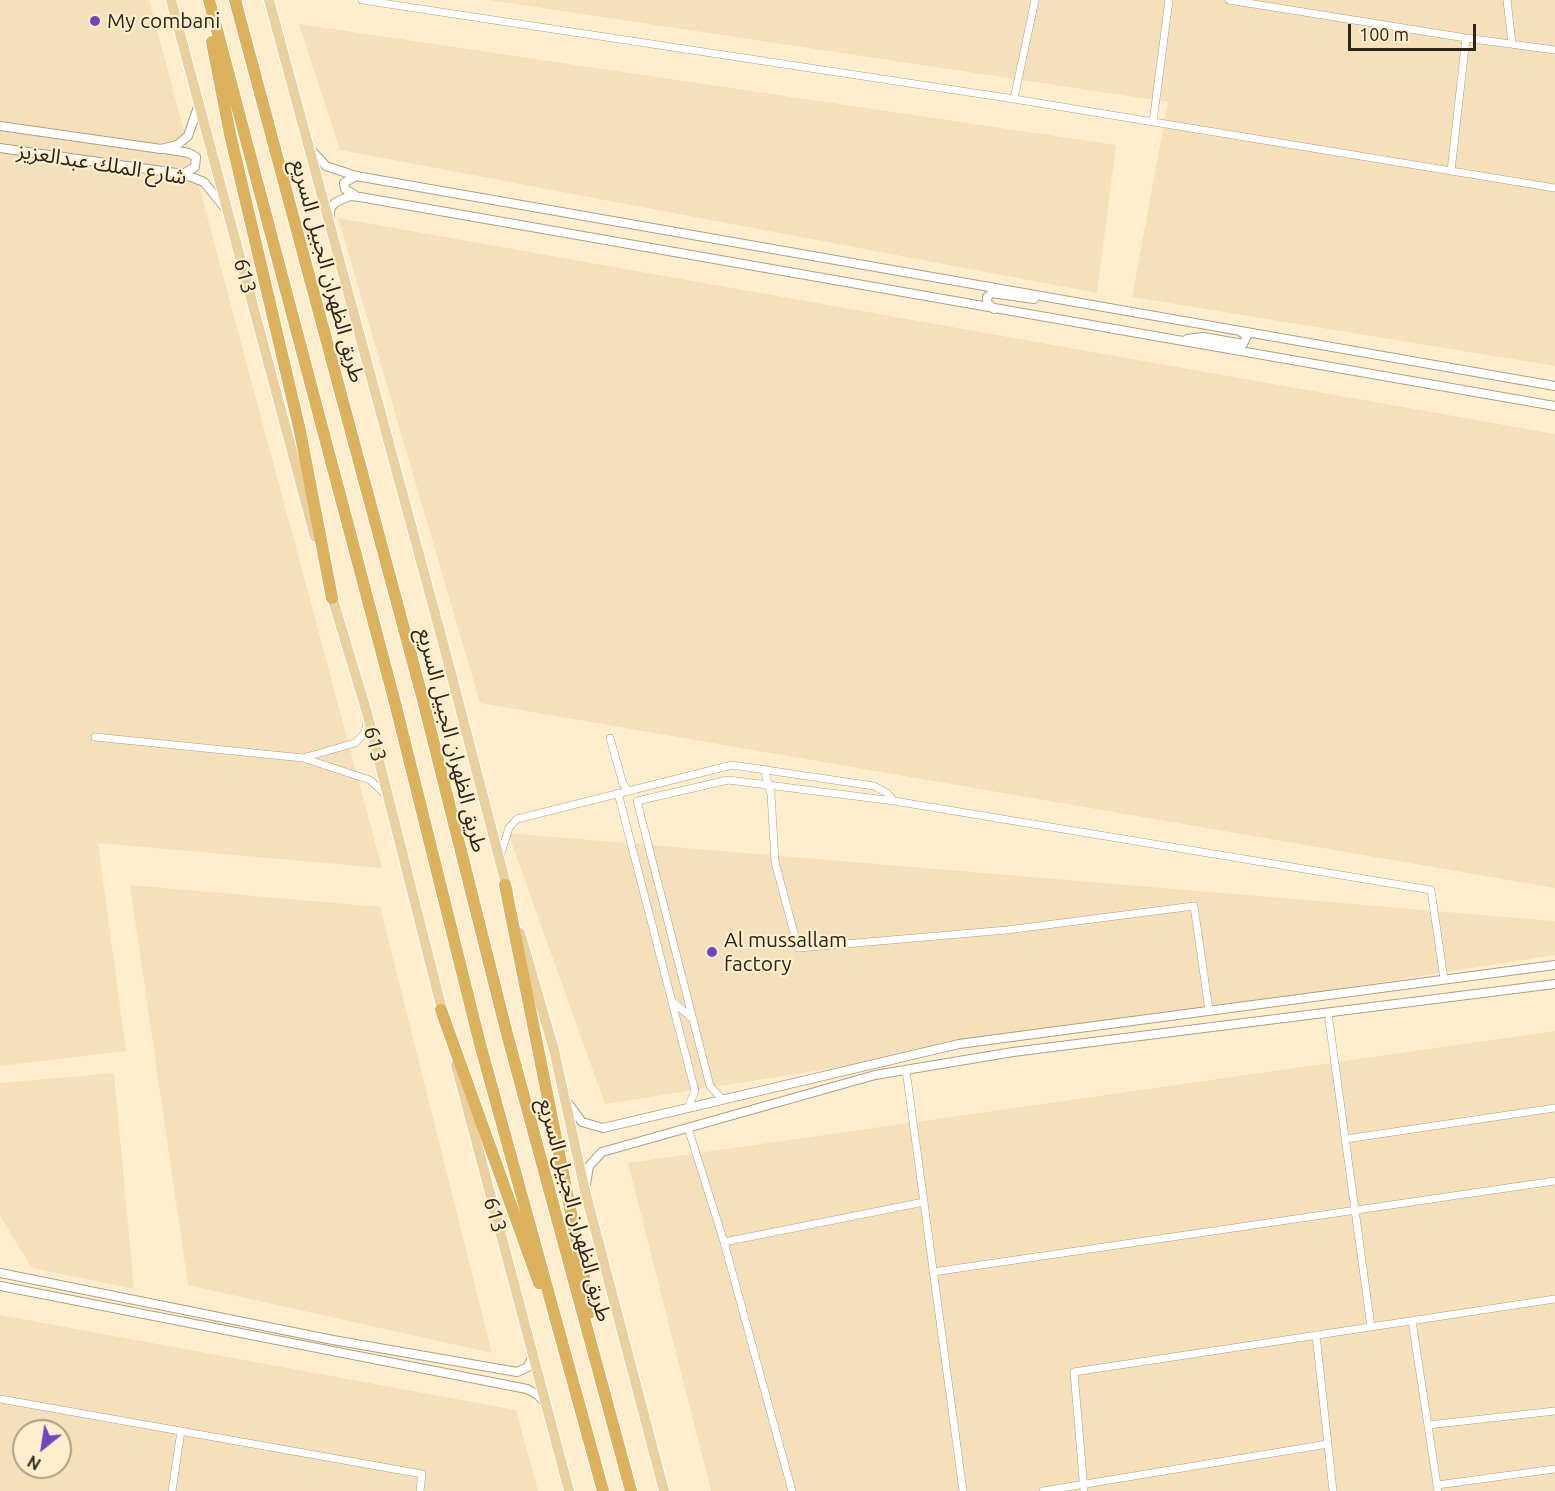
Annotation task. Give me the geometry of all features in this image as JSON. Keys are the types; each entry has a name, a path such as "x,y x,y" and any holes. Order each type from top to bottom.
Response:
{"highway":[{"path":"207,0 230,134 300,431 332,598"},
{"name":"613","path":"207,0 394,699 480,1044 603,1491"},
{"name":"طريق الظهران الجبيل السريع","path":"234,0 422,696 510,1045 631,1491"},
{"path":"505,885 564,1191 622,1454"},
{"path":"441,1010 574,1381"}],"main road":[{"name":"613","path":"171,0 200,100 227,210 332,598 390,801 441,1010 534,1352 569,1491"},
{"path":"271,6 500,857 505,885 554,1050 585,1191 664,1491"}],"street":[{"path":"271,6 278,0"},
{"path":"362,0 1014,99 1555,188"},
{"path":"1014,99 1035,0"},
{"path":"1153,122 1169,0"},
{"path":"1229,0 1284,4 1466,38 1555,50"},
{"path":"1507,0 1512,44"},
{"path":"1451,171 1466,38"},
{"path":"161,149 177,145 188,136 200,100"},
{"path":"0,126 189,153 196,157 195,167 183,174"},
{"path":"306,140 316,158 326,166 356,176 1555,386"},
{"name":"شارع الملك عبدالعزيز","path":"0,148 183,174 204,182 227,210"},
{"path":"356,176 348,179 344,186 350,193 360,197"},
{"path":"329,226 329,213 336,202 350,196 360,197 1555,406"},
{"path":"994,309 987,302 987,297 992,293 1021,298 1059,298"},
{"path":"1177,341 1203,337 1243,344 1247,336 1237,330"},
{"path":"303,758 355,743 365,733 366,713"},
{"path":"94,737 303,758 370,780 390,801"},
{"path":"610,738 623,784 631,790 637,801 710,1086 721,1098"},
{"path":"500,857 509,828 517,819 732,765 874,786 887,793 894,801"},
{"path":"764,769 770,785 775,862 798,948 1008,930 1194,906 1209,1010"},
{"path":"637,801 728,780 894,801 1431,890 1444,979"},
{"path":"618,793 695,1091 688,1107"},
{"path":"563,1092 574,1114 591,1127 603,1128 721,1098 959,1044 1555,965"},
{"path":"585,1191 589,1166 602,1152 875,1075 1013,1052 1555,984"},
{"path":"672,1000 692,1016"},
{"path":"1328,1013 1371,1327"},
{"path":"906,1070 963,1491"},
{"path":"1346,1139 1555,1108"},
{"path":"688,1128 724,1242 792,1491"},
{"path":"933,1272 1555,1181"},
{"path":"724,1242 924,1202"},
{"path":"0,1273 321,1338 517,1371 528,1366 534,1352"},
{"path":"0,1286 527,1389 538,1395 547,1406"},
{"path":"1084,1491 1074,1372 1555,1299"},
{"path":"1412,1321 1437,1488 1555,1469"},
{"path":"1317,1335 1333,1491"},
{"path":"0,1399 422,1474 420,1491"},
{"path":"1428,1425 1555,1411"},
{"path":"172,1491 181,1431"},
{"path":"1043,1491 1083,1482 1328,1444"}],"shaded area":[{"path":"0,0 149,0 382,868 98,843 126,1051 0,1066"},
{"path":"489,0 1555,0 1555,366 1132,297 1168,102"},
{"path":"299,24 1116,145 1097,293 340,150"},
{"path":"338,218 1555,434 1555,888 480,703"},
{"path":"508,833 1555,921 1555,955 605,1104"},
{"path":"130,885 380,907 492,1353 188,1285"},
{"path":"1555,1031 1555,1491 711,1491 628,1163"},
{"path":"114,1073 134,1289 32,1268 0,1216 0,1083"},
{"path":"0,1315 516,1410 538,1491 0,1491"}],"place":[{"name":"My combani","path":"95,21"},
{"name":"Al mussallam factory","path":"712,952"}]}
